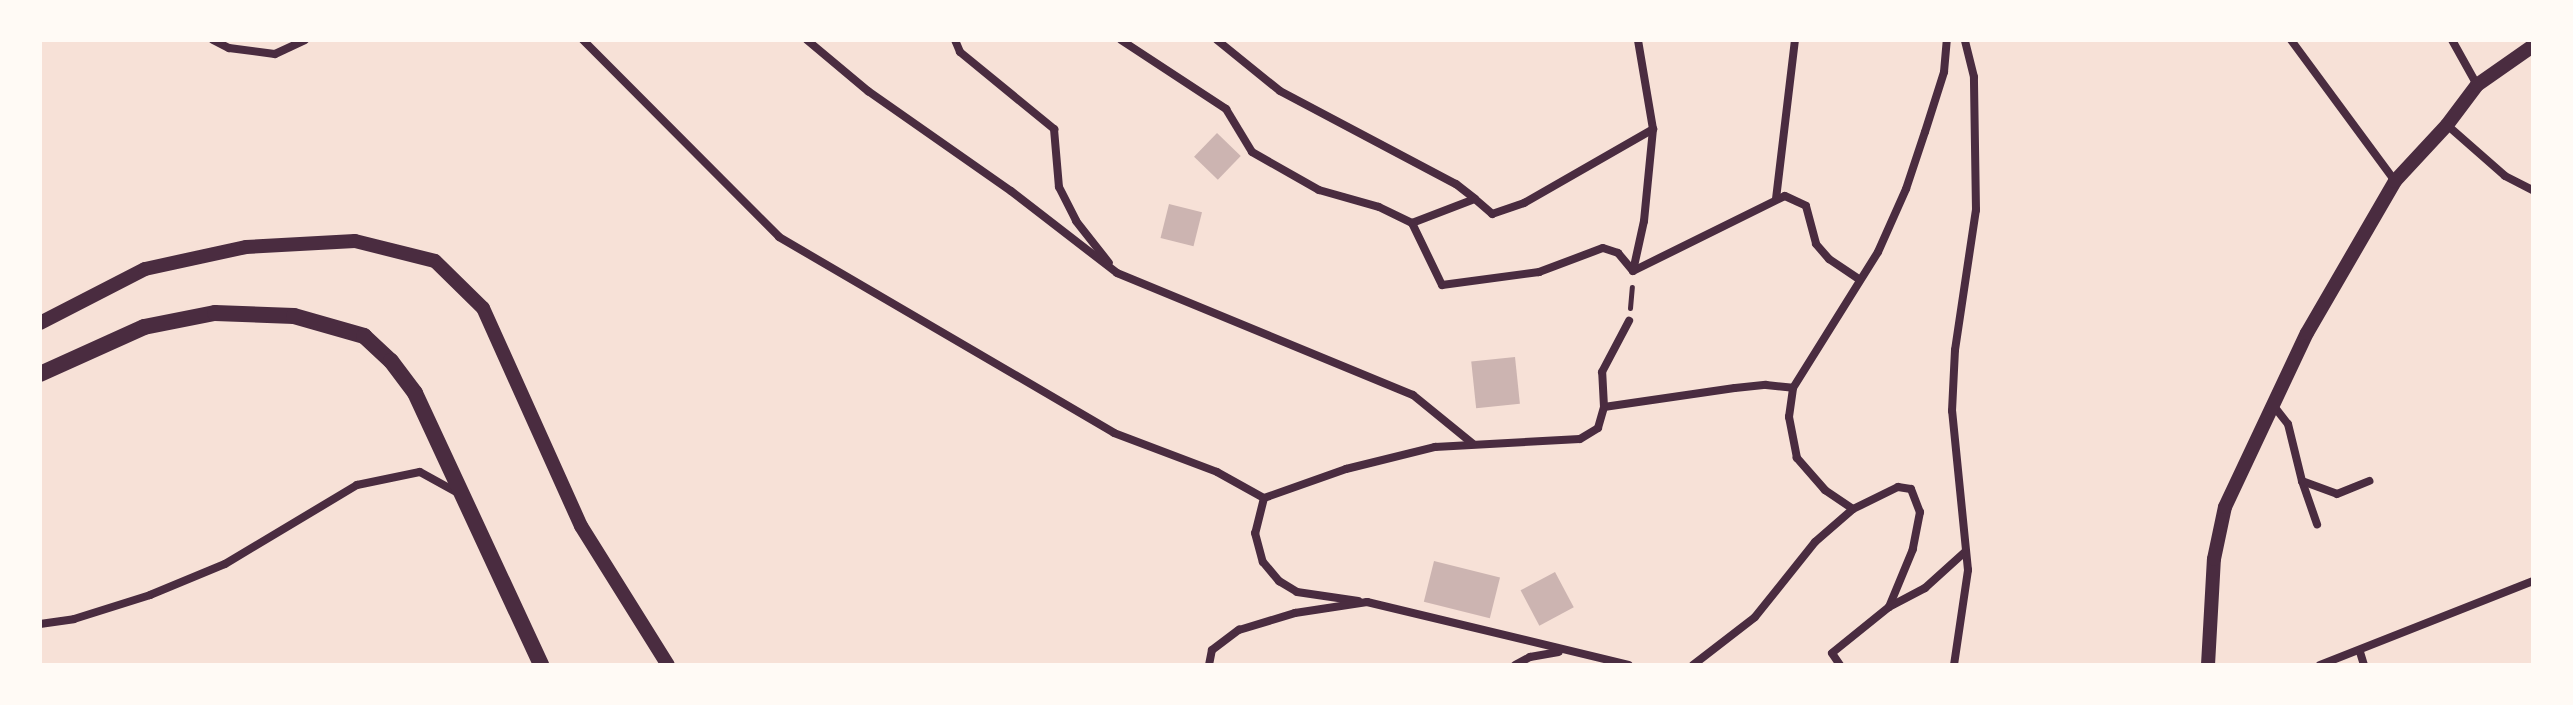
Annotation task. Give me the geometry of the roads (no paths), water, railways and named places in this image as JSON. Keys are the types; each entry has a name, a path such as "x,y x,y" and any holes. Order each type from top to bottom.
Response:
{"main road":[{"path":"40,374 144,327 215,313 294,316 364,336 391,361 415,393 541,665"}],"street":[{"path":"213,40 229,48 275,54 305,40"},
{"path":"583,40 779,237 1114,433 1217,472 1264,498 1346,469 1435,447 1580,439 1598,428 1604,407 1602,372 1629,321"},
{"path":"807,40 868,91 1011,191 1117,273 1413,395 1473,444"},
{"path":"955,40 960,52 1054,129 1059,187 1076,221 1117,273"},
{"path":"1121,40 1226,109 1252,152 1319,190 1379,207 1412,223 1442,285 1539,272 1603,248 1618,253 1633,271"},
{"path":"1217,40 1280,91 1432,171 1492,214 1524,203 1653,129"},
{"path":"1633,271 1644,221 1653,129 1638,40"},
{"path":"1776,199 1795,40"},
{"path":"1853,509 1825,490 1797,458 1789,417 1793,388 1878,252 1906,189 1944,72 1947,40"},
{"path":"1954,665 1967,593 1966,551 1952,411 1962,290 1976,210 1974,77 1965,40"},
{"path":"2291,40 2395,181"},
{"path":"2452,40 2477,85"},
{"path":"2208,665 2214,559 2225,507 2307,333 2395,181 2447,125 2477,85 2533,46"},
{"path":"2447,125 2505,176 2533,190"},
{"path":"1633,271 1785,196 1806,206 1816,244 1829,259 1860,280"},
{"path":"1412,223 1475,199"},
{"path":"40,323 145,269 246,247 355,241 435,261 483,308 581,526 668,665"},
{"path":"1604,407 1751,386 1793,388"},
{"path":"2272,404 2288,424 2302,481 2317,524"},
{"path":"40,624 74,619 150,595 225,564 357,485 420,472 464,496"},
{"path":"2302,481 2337,494 2369,481"},
{"path":"1693,665 1755,617 1815,542 1853,509 1898,487 1911,489 1920,512 1913,549 1889,607"},
{"path":"1264,498 1255,533 1263,562 1279,581 1297,592 1367,602 1629,665"},
{"path":"1840,665 1832,653 1889,607 1925,588 1966,551"},
{"path":"2320,665 2360,652 2533,581"},
{"path":"1209,665 1212,650 1239,630 1295,613 1367,602"},
{"path":"1515,665 1530,657 1564,651"},
{"path":"2360,652 2364,665"}]}
